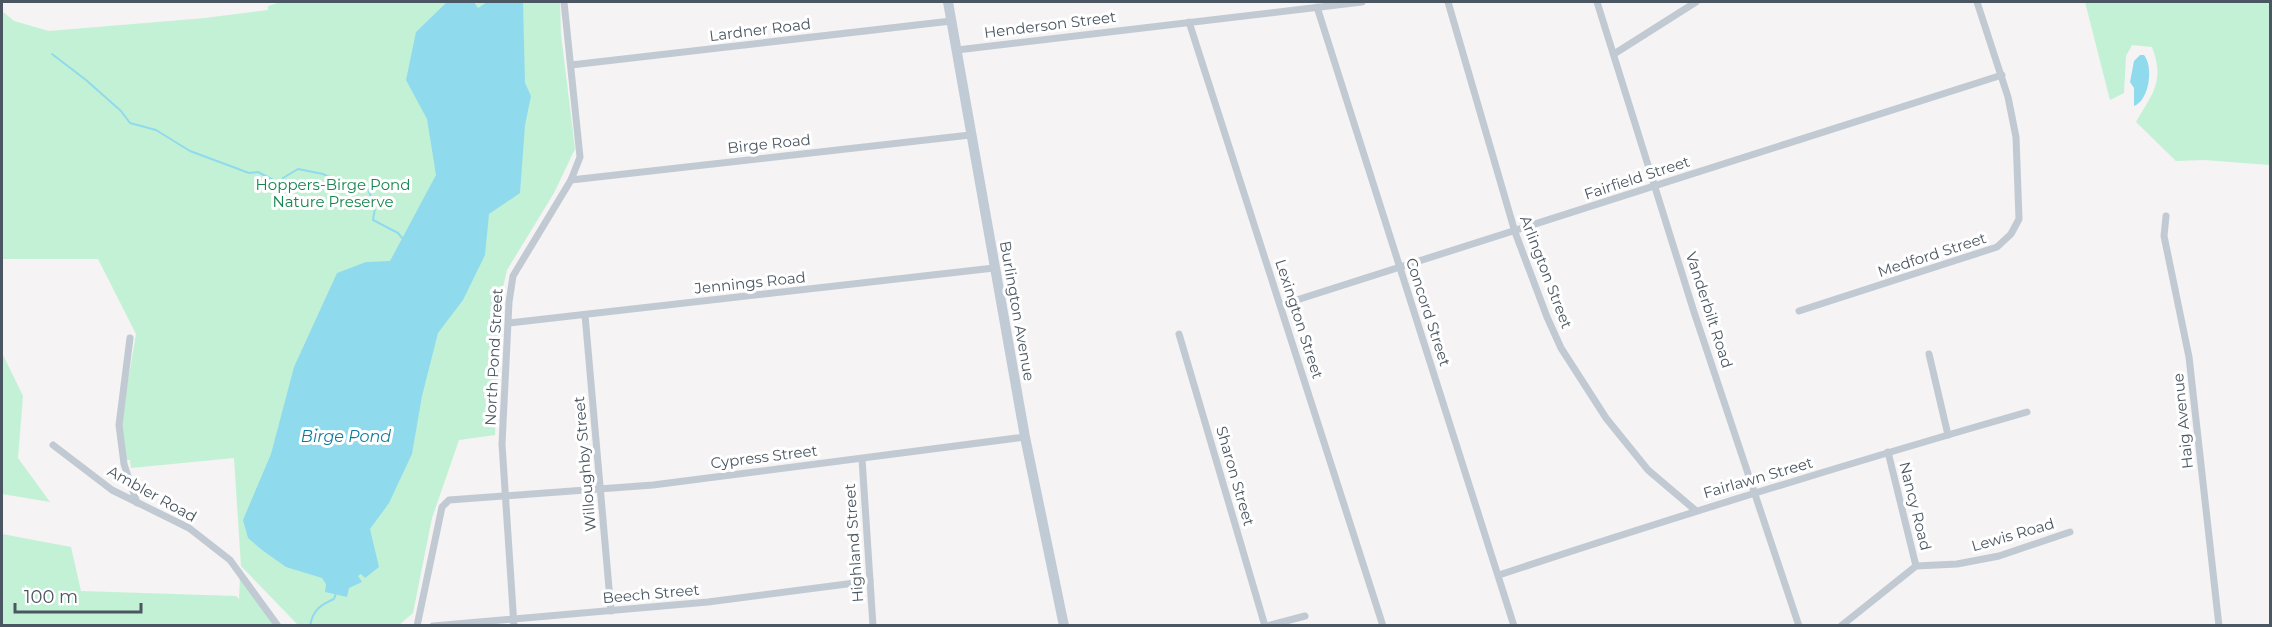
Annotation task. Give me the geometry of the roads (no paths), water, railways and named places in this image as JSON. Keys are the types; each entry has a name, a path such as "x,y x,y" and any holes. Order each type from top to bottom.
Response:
{"main road":[{"name":"Burlington Avenue","path":"948,2 1025,436 1064,626"}],"street":[{"name":"North Pond Street","path":"514,622 502,444 508,323 513,276 572,180 580,157 564,2"},
{"name":"Henderson Street","path":"957,50 1362,2"},
{"name":"Arlington Street","path":"1448,2 1515,232 1551,328 1599,408 1648,470 1695,510"},
{"name":"Vanderbilt Road","path":"1598,2 1694,312 1799,626"},
{"path":"1614,54 1696,2"},
{"name":"Medford Street","path":"1799,311 1997,247 2011,234 2019,219 2016,137 2002,75 1977,2"},
{"name":"Concord Street","path":"1317,7 1514,626"},
{"name":"Lardner Road","path":"571,65 951,21"},
{"name":"Lexington Street","path":"1190,22 1383,626"},
{"name":"Fairfield Street","path":"1281,305 2002,75"},
{"name":"Birge Road","path":"572,180 970,135"},
{"name":"Haig Avenue","path":"2166,216 2164,236 2189,357 2219,626"},
{"name":"Jennings Road","path":"508,323 994,268"},
{"name":"Willoughby Street","path":"585,315 611,611"},
{"name":"Sharon Street","path":"1179,334 1266,626"},
{"path":"130,338 119,425 124,464 137,503"},
{"path":"1929,354 1948,435"},
{"name":"Fairlawn Street","path":"1499,575 1695,510 1757,495 1888,452 2026,412"},
{"name":"Cypress Street","path":"417,626 442,507 449,500 601,489 862,459 1025,436"},
{"name":"Ambler Road","path":"53,446 112,490 189,528 230,560 278,626"},
{"name":"Nancy Road","path":"1888,452 1916,566"},
{"name":"Highland Street","path":"862,459 873,626"},
{"name":"Lewis Road","path":"1916,566 1958,564 2000,556 2070,532"},
{"path":"1841,626 1916,566"},
{"name":"Beech Street","path":"433,626 514,622 708,602 870,581"},
{"path":"1266,626 1305,616"}],"water":[{"name":"Birge Pond","path":"447,2 474,2 478,8 487,2 523,2 525,83 531,96 525,125 520,193 489,214 485,255 463,300 438,333 422,396 412,454 389,503 370,529 379,567 365,578 361,574 358,576 362,582 349,588 347,597 325,592 326,584 322,578 286,567 262,550 248,538 243,520 271,454 294,367 337,273 366,262 390,261 436,175 427,119 406,80 416,32"},
{"path":"2140,55 2144,55 2147,60 2149,75 2143,98 2134,106 2134,88 2130,82 2134,61"}],"waterway":[{"path":"52,54 86,80 121,111 130,123 156,130 190,151 249,173 258,172 283,185 283,178 298,169 323,174 347,186 368,189 375,208 373,220 398,233 403,239"},
{"path":"310,626 315,612 334,599 336,593"}],"park label":[{"name":"Hoppers-Birge Pond Nature Preserve","path":"333,194"}]}
